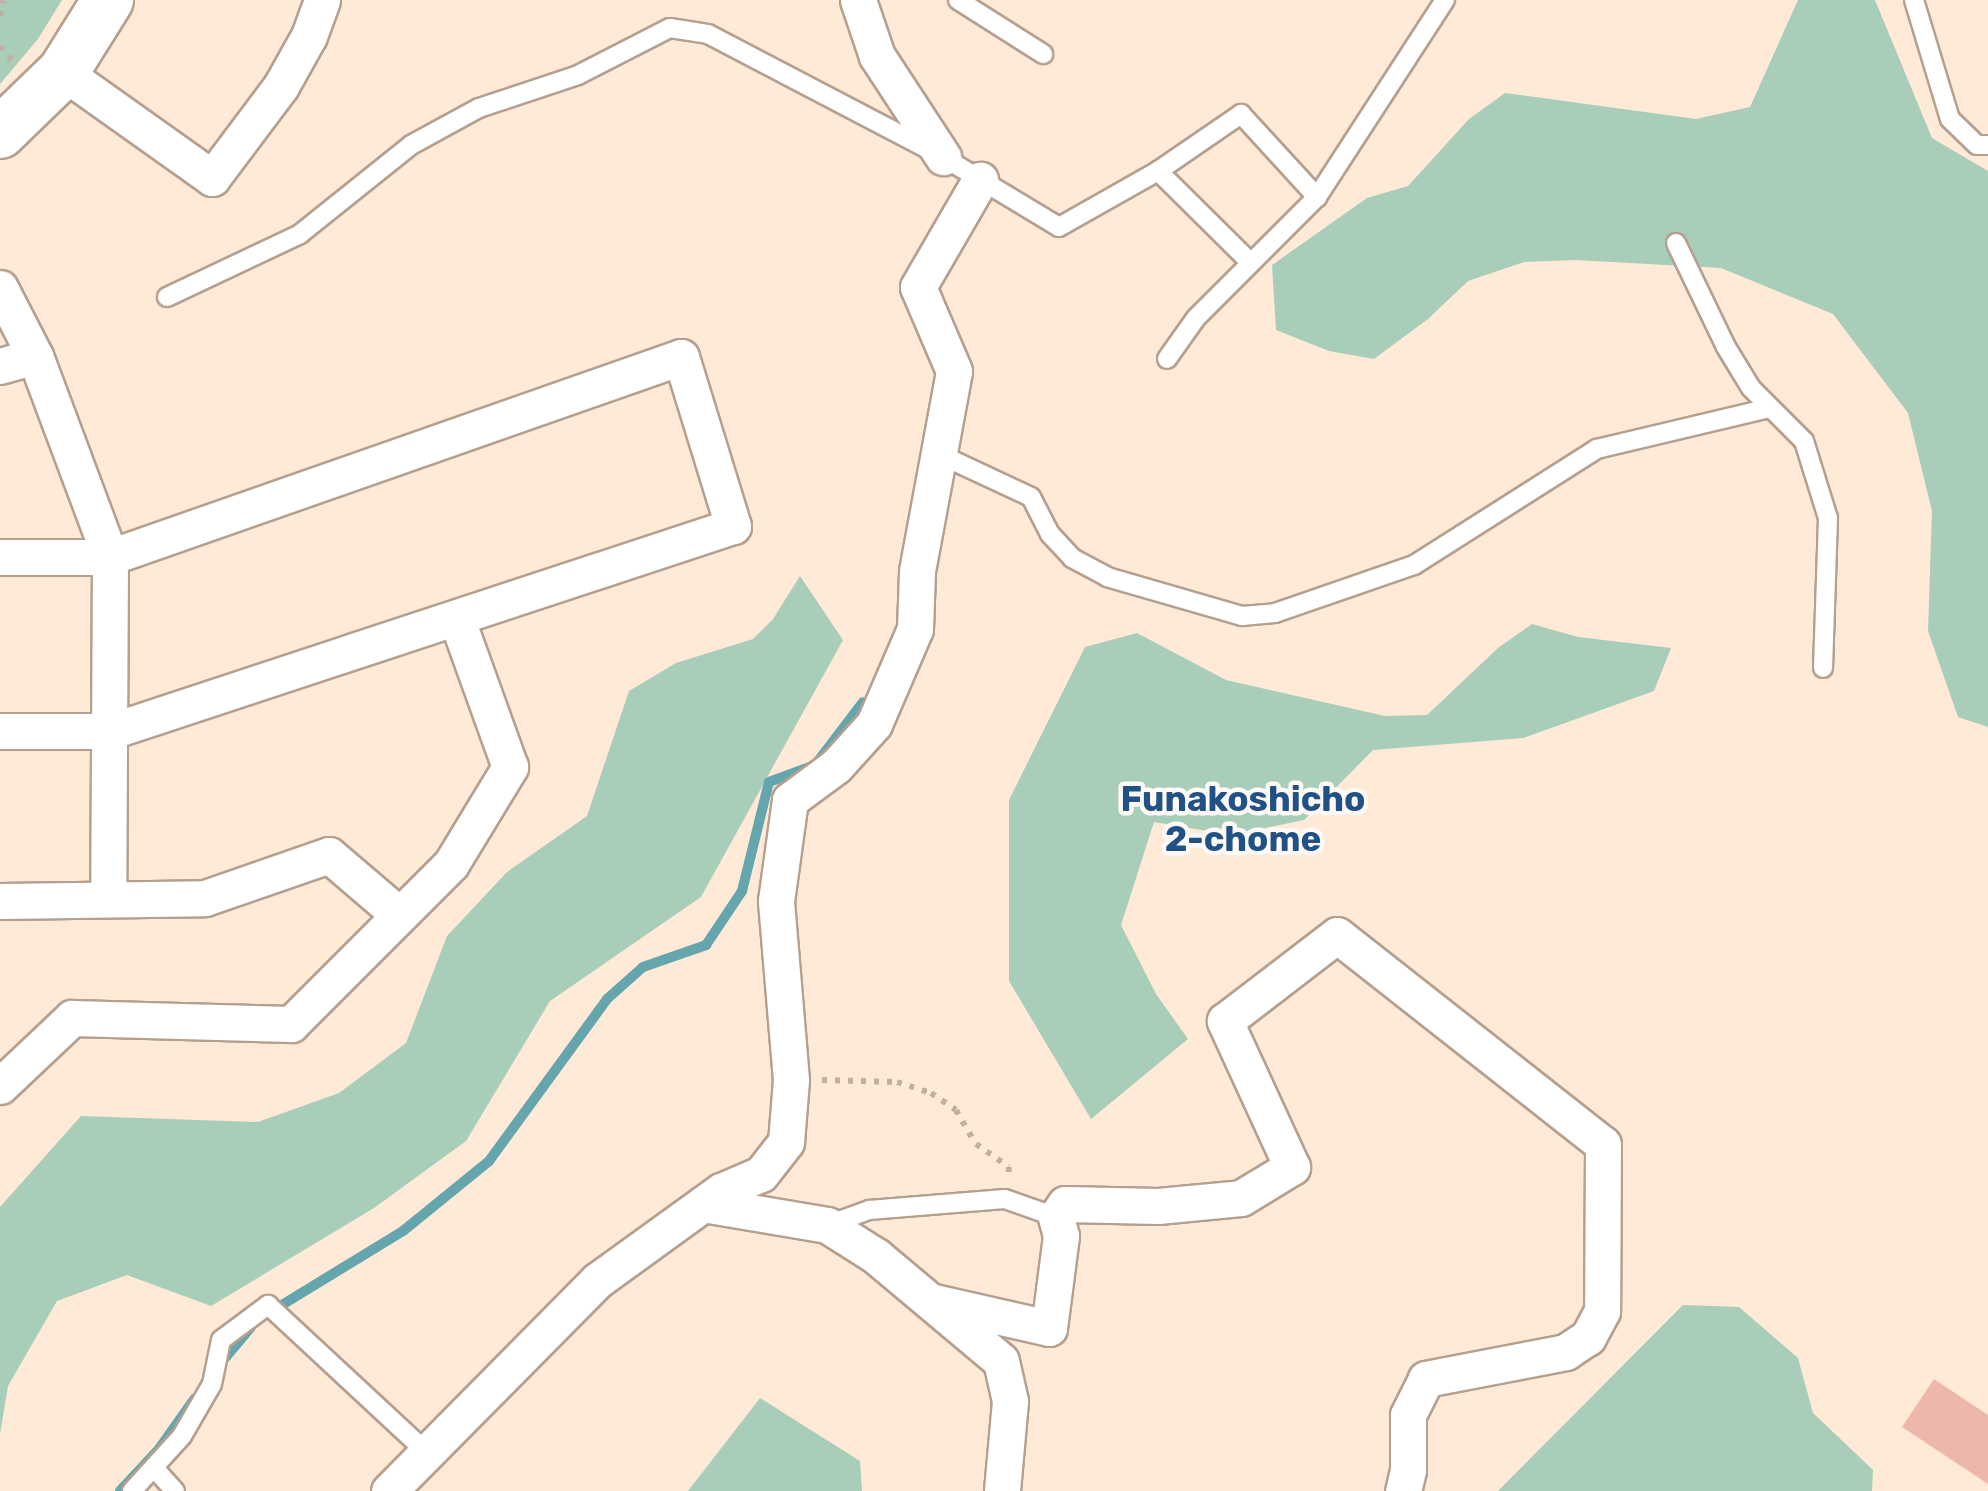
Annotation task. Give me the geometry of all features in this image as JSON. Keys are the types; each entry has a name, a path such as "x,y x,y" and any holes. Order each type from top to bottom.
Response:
{"street":[{"path":"0,133 62,72 108,0"},
{"path":"62,72 212,178 281,86 309,36 322,0"},
{"path":"858,0 877,56 944,157"},
{"path":"389,1491 598,1280 702,1204 761,1174 786,1142 791,1080 776,902 790,800 836,766 874,724 914,629 917,570 954,371 918,287 980,180"},
{"path":"0,288 36,356 110,556 108,900"},
{"path":"0,366 36,356"},
{"path":"0,558 110,556 681,357 732,526 457,620 111,731 0,731"},
{"path":"3,1081 72,1018 292,1024 451,864 510,767 457,620"},
{"path":"0,901 206,898 329,855 398,914"},
{"path":"930,1302 1049,1328 1061,1236 1056,1217 1065,1204 1158,1206 1241,1198 1292,1167 1225,1021 1337,935 1603,1144 1602,1311 1588,1337 1566,1352 1426,1379 1408,1415 1408,1470 1403,1491"},
{"path":"702,1204 827,1226 876,1256 1001,1360 1010,1401 1002,1491"}],"lane":[{"path":"958,0 1043,54"},
{"path":"1168,360 1196,318 1317,197 1445,0"},
{"path":"1914,0 1950,118 1978,146 1988,146"},
{"path":"168,297 300,234 411,145 480,108 578,76 670,28 708,34 944,157 1059,227 1158,170 1241,114 1317,197"},
{"path":"1158,170 1250,262"},
{"path":"1676,243 1726,347 1769,408 1804,441 1828,518 1822,668"},
{"path":"941,455 1031,497 1050,534 1072,558 1107,577 1242,616 1275,612 1414,565 1597,449 1769,408"},
{"path":"827,1226 870,1210 1005,1199 1056,1217"},
{"path":"132,1491 182,1436 212,1384 222,1340 268,1305 427,1453"},
{"path":"154,1469 175,1491"}],"path":[{"path":"0,16 3,0"},
{"path":"791,1080 897,1082 931,1092 956,1110 976,1144 1009,1167 1005,1199"}],"green space":[{"path":"0,0 62,0 38,39 0,84"},
{"path":"1798,0 1875,0 1932,138 1988,171 1988,727 1958,717 1928,631 1932,511 1908,413 1833,314 1721,268 1575,260 1524,262 1468,281 1428,319 1374,359 1329,351 1276,330 1272,265 1367,198 1408,186 1469,119 1505,93 1696,119 1750,107"},
{"path":"800,576 843,640 701,897 550,1001 466,1141 374,1208 211,1306 127,1275 57,1301 8,1386 0,1434 0,1207 81,1116 258,1122 339,1093 406,1043 447,936 507,872 587,816 629,691 676,663 753,639 773,619"},
{"path":"1532,624 1578,637 1671,648 1654,691 1523,738 1373,750 1304,820 1231,835 1154,822 1121,925 1156,994 1188,1039 1091,1119 1009,981 1009,800 1085,647 1137,633 1226,680 1385,716 1427,715 1498,648"},
{"path":"1683,1305 1739,1307 1798,1358 1813,1413 1873,1470 1872,1491 1498,1491"},
{"path":"760,1398 860,1461 862,1491 688,1491"}],"building":[{"path":"1934,1379 1988,1415 1988,1484 1902,1427"}],"waterway":[{"path":"272,1311 403,1231 489,1161 607,999 643,967 706,945 742,891 769,782 815,765 863,702"},
{"path":"220,1364 251,1327"},
{"path":"120,1491 159,1449 195,1398"}],"district":[{"name":"Funakoshicho 2-chome","path":"1243,819"}]}
